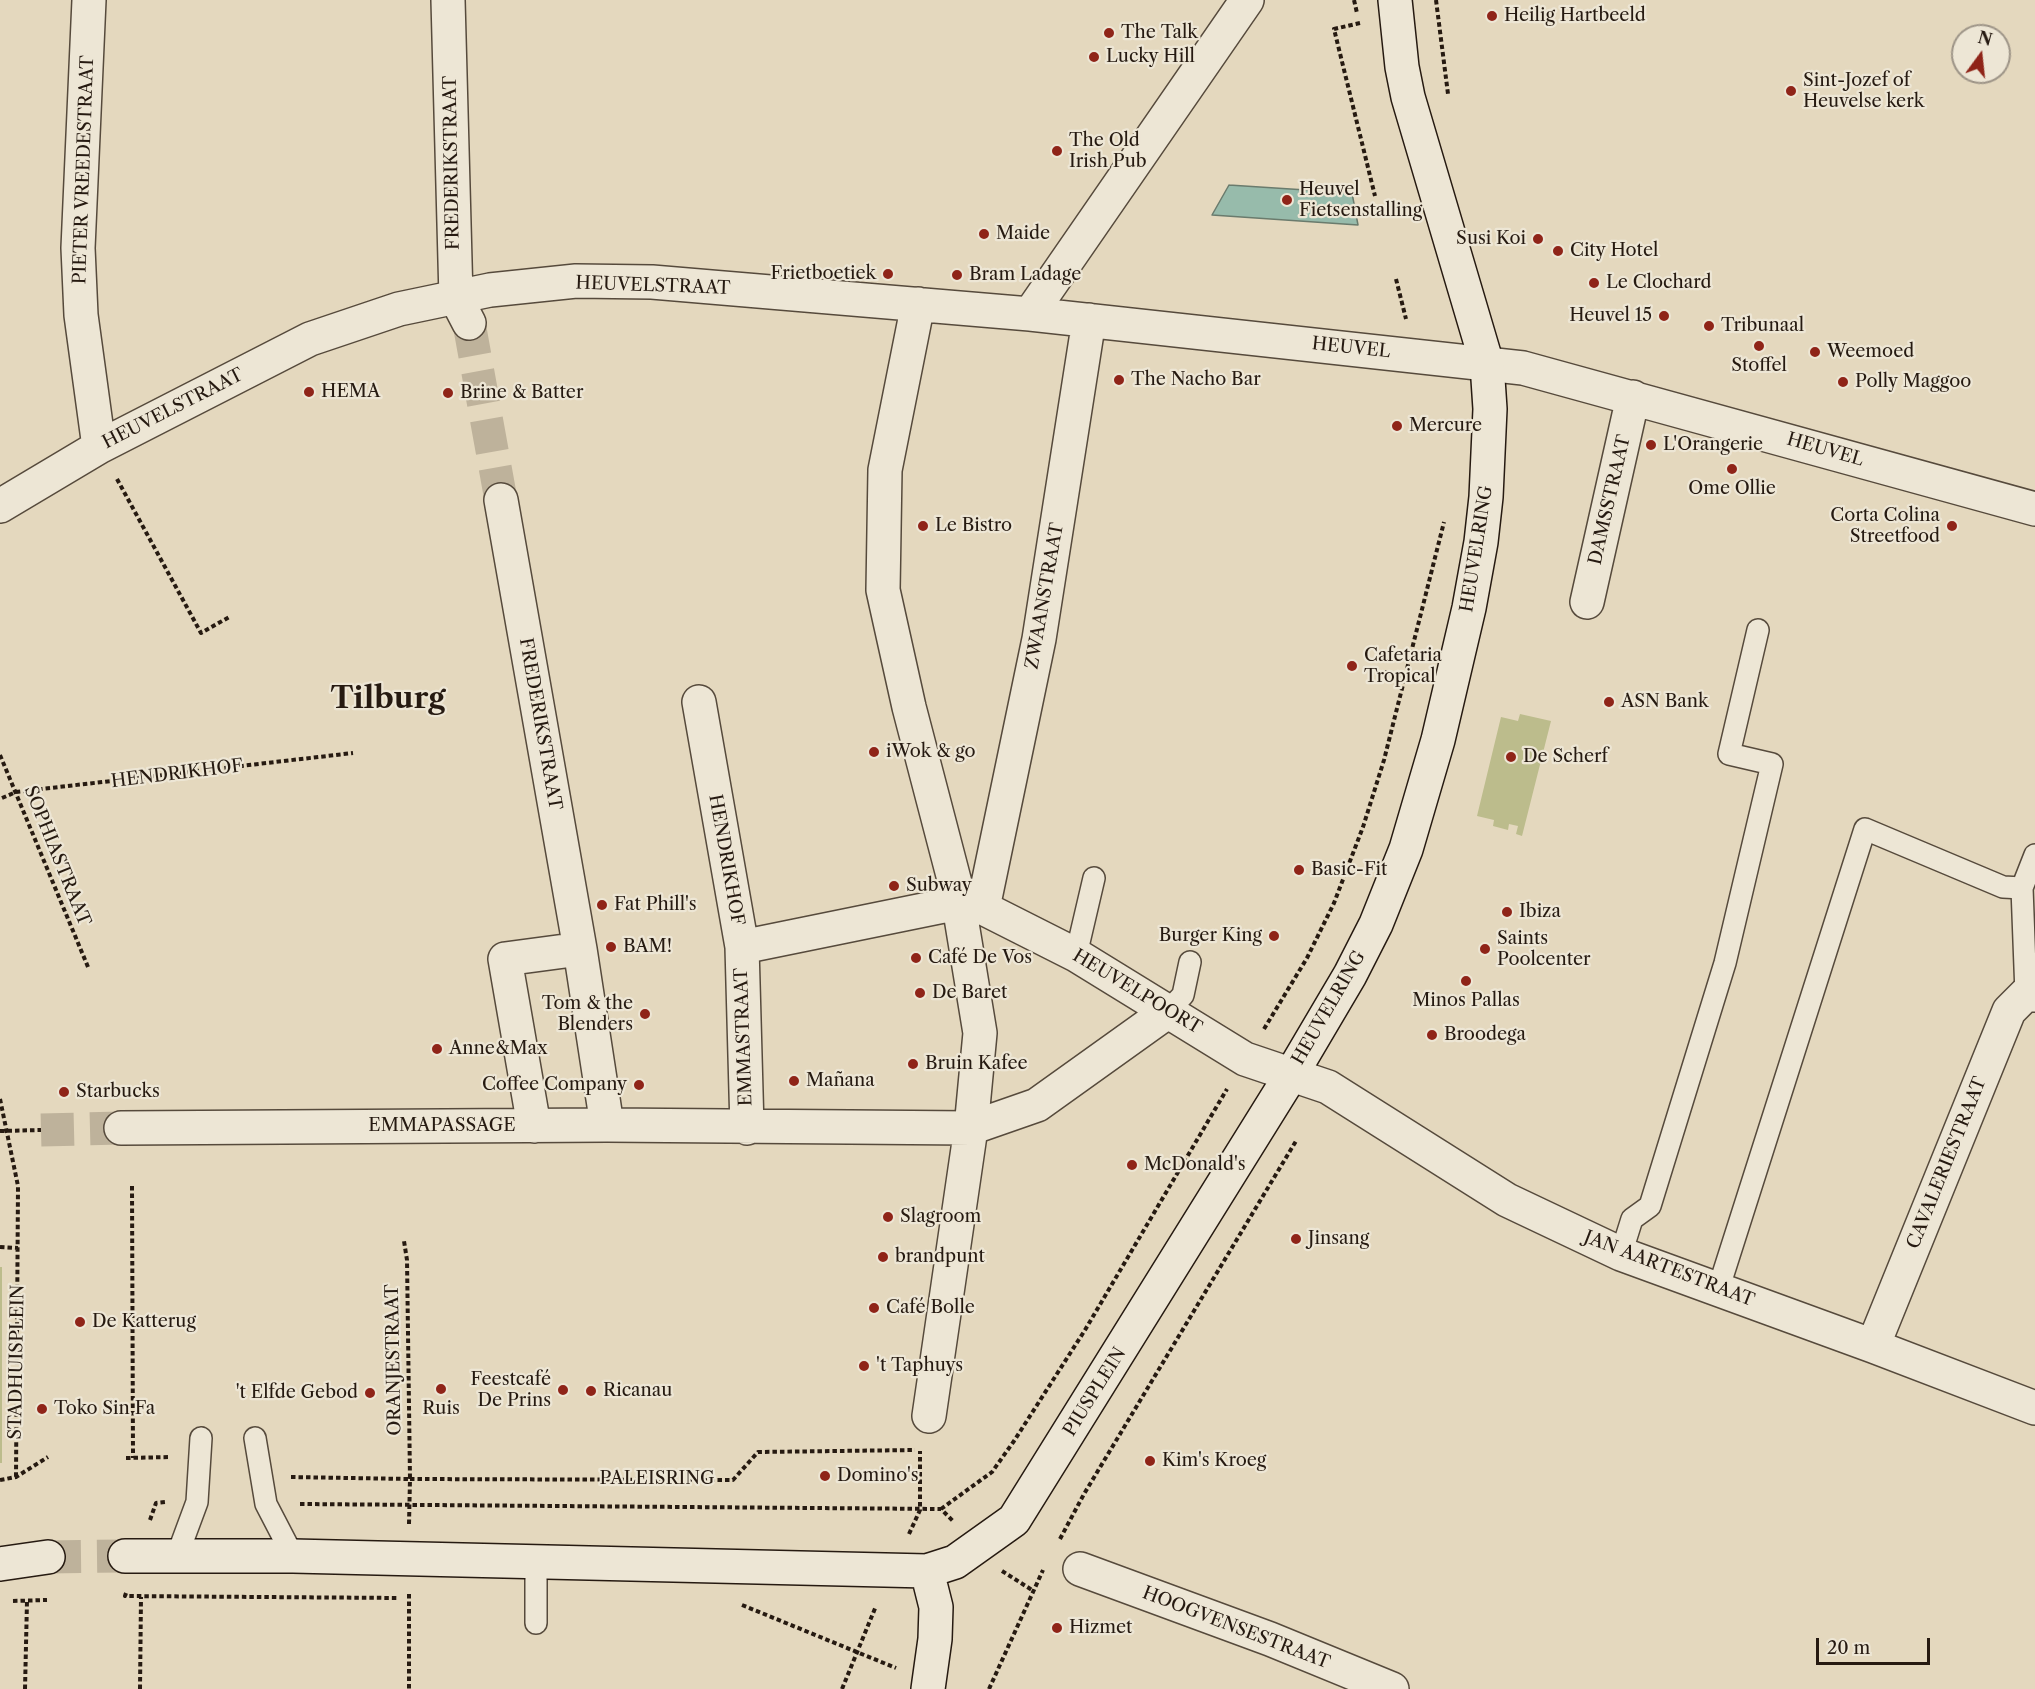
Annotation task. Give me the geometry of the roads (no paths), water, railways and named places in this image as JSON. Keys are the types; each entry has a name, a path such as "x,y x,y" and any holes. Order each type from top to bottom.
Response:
{"street":[{"name":"PIETER VREEDESTRAAT","path":"89,0 78,248 81,315 99,447"},
{"name":"FREDERIKSTRAAT","path":"448,0 463,310"},
{"path":"1030,314 1247,0"},
{"name":"HEUVELRING","path":"1291,1075 1376,924 1406,849 1435,751 1459,652 1480,542 1489,449 1487,364 1408,97 1402,67 1395,0"},
{"name":"HEUVELSTRAAT","path":"0,506 99,447 310,339 399,309 463,310 490,290 576,281 641,282 1030,314"},
{"path":"918,304 885,470 883,590 909,707 966,900 980,1033 971,1128 929,1416"},
{"name":"HEUVEL","path":"1030,314 1523,368 2035,509"},
{"name":"ZWAANSTRAAT","path":"966,900 991,869 1039,639 1089,320"},
{"name":"DAMSSTRAAT","path":"1587,602 1633,397"},
{"name":"FREDERIKSTRAAT","path":"501,500 580,949 607,1125"},
{"name":"HENDRIKHOF","path":"699,702 742,947 966,900"},
{"name":"HEUVELPOORT","path":"966,900 1076,955 1245,1059 1291,1075"},
{"name":"EMMASTRAAT","path":"742,947 755,1128 971,1128"},
{"path":"534,1126 505,959 580,949"},
{"name":"CAVALERIESTRAAT","path":"1873,1346 2009,1011 2030,995"},
{"path":"971,1128 1037,1105 1167,1012"},
{"name":"JAN AARTESTRAAT","path":"1291,1075 1328,1087 1506,1200 1621,1254 2035,1408"},
{"name":"PIUSPLEIN","path":"927,1571 955,1562 1014,1520 1291,1075"},
{"name":"EMMAPASSAGE","path":"121,1128 607,1125 755,1128"},
{"path":"125,1556 409,1558 927,1571 936,1607 935,1639 928,1689"},
{"path":"0,1564 48,1557"},
{"name":"HOOGVENSESTRAAT","path":"1080,1569 1270,1639 1392,1689"}],"lane":[{"path":"1621,1254 1632,1220 1650,1206 1725,963 1772,764 1729,754 1758,630"},
{"path":"1718,1290 1865,829 2003,887 2022,888"},
{"path":"2030,995 2022,888 2035,855"},
{"path":"1076,955 1094,878"},
{"path":"1167,1012 1183,995 1190,962"},
{"path":"177,1556 197,1502 201,1438"},
{"path":"255,1438 266,1504 293,1556"},
{"path":"536,1562 536,1623"}],"tunnel":[{"path":"469,323 501,500"},
{"path":"41,1130 121,1128"},
{"path":"48,1557 125,1556"}],"place":[{"name":"Heilig Hartbeeld","path":"1492,16"},
{"name":"The Talk","path":"1109,33"},
{"name":"Lucky Hill","path":"1094,57"},
{"name":"Sint-Jozef of Heuvelse kerk","path":"1791,91"},
{"name":"The Old Irish Pub","path":"1057,151"},
{"name":"Heuvel Fietsenstalling","path":"1287,200"},
{"name":"Maide","path":"984,234"},
{"name":"Susi Koi","path":"1538,239"},
{"name":"City Hotel","path":"1558,251"},
{"name":"Frietboetiek","path":"888,274"},
{"name":"Bram Ladage","path":"957,275"},
{"name":"Le Clochard","path":"1594,283"},
{"name":"Heuvel 15","path":"1664,316"},
{"name":"Tribunaal","path":"1709,326"},
{"name":"Stoffel","path":"1759,346"},
{"name":"Weemoed","path":"1815,352"},
{"name":"The Nacho Bar","path":"1119,380"},
{"name":"Polly Maggoo","path":"1843,382"},
{"name":"HEMA","path":"309,392"},
{"name":"Brine & Batter","path":"448,393"},
{"name":"Mercure","path":"1397,426"},
{"name":"L'Orangerie","path":"1651,445"},
{"name":"Ome Ollie","path":"1732,469"},
{"name":"Le Bistro","path":"923,526"},
{"name":"Corta Colina Streetfood","path":"1952,526"},
{"name":"Cafetaria Tropical","path":"1352,666"},
{"name":"ASN Bank","path":"1609,702"},
{"name":"iWok & go","path":"874,752"},
{"name":"De Scherf","path":"1511,757"},
{"name":"Basic-Fit","path":"1299,870"},
{"name":"Subway","path":"894,886"},
{"name":"Fat Phill's","path":"602,905"},
{"name":"Ibiza","path":"1507,912"},
{"name":"Burger King","path":"1274,936"},
{"name":"BAM!","path":"611,947"},
{"name":"Saints Poolcenter","path":"1485,949"},
{"name":"Café De Vos","path":"916,958"},
{"name":"Minos Pallas","path":"1466,981"},
{"name":"De Baret","path":"920,993"},
{"name":"Tom & the Blenders","path":"645,1014"},
{"name":"Broodega","path":"1432,1035"},
{"name":"Anne&Max","path":"437,1049"},
{"name":"Bruin Kafee","path":"913,1064"},
{"name":"Mañana","path":"794,1081"},
{"name":"Coffee Company","path":"639,1085"},
{"name":"Starbucks","path":"64,1092"},
{"name":"McDonald's","path":"1132,1165"},
{"name":"Slagroom","path":"888,1217"},
{"name":"Jinsang","path":"1296,1239"},
{"name":"brandpunt","path":"883,1257"},
{"name":"Café Bolle","path":"874,1308"},
{"name":"De Katterug","path":"80,1322"},
{"name":"'t Taphuys","path":"864,1366"},
{"name":"Ruis","path":"441,1389"},
{"name":"Feestcafé De Prins","path":"563,1390"},
{"name":"Ricanau","path":"591,1391"},
{"name":"'t Elfde Gebod","path":"370,1393"},
{"name":"Toko Sin Fa","path":"42,1409"},
{"name":"Kim's Kroeg","path":"1150,1461"},
{"name":"Domino's","path":"825,1476"},
{"name":"Hizmet","path":"1057,1628"}],"district":[{"name":"Tilburg","path":"388,699"}]}
